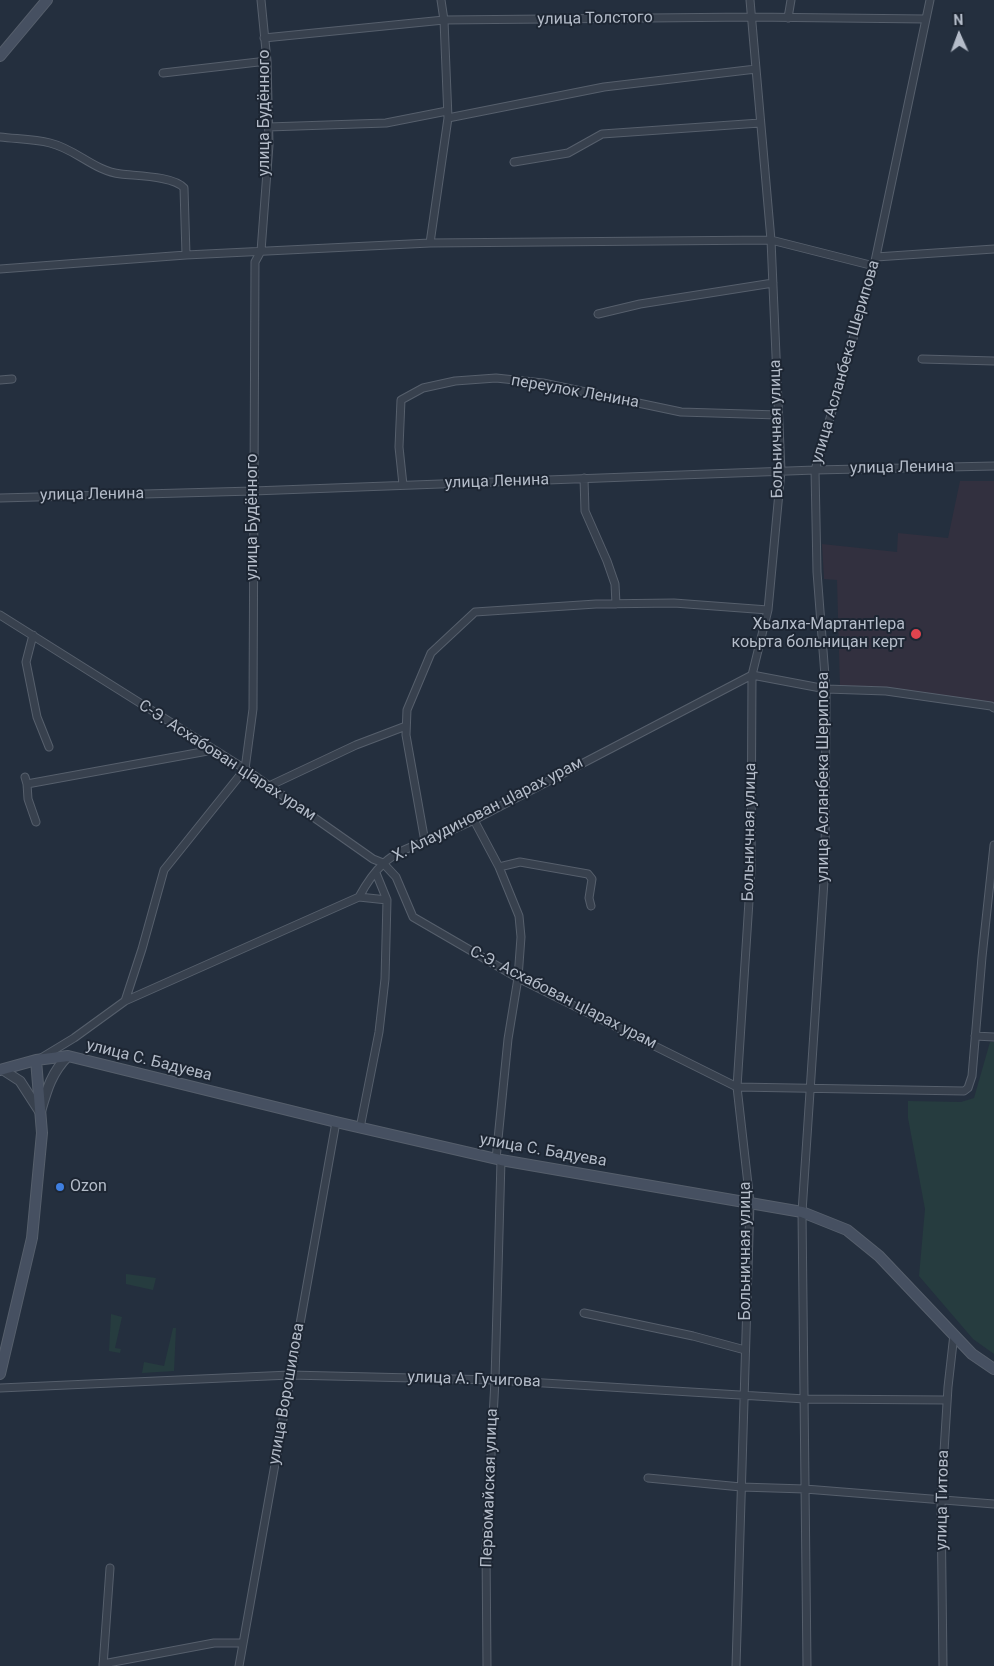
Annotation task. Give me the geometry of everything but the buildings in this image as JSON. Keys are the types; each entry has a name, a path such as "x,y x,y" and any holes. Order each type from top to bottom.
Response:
{"main road":[{"path":"0,56 47,0"},
{"name":"улица С. Бадуева","path":"2,1070 36,1060 68,1056 499,1160 802,1212 847,1230 880,1256 972,1354 994,1369"},
{"path":"0,1374 32,1238 42,1133 36,1060"}],"street":[{"name":"улица Будённого","path":"245,769 253,709 254,262 261,251 269,145 267,61 262,0"},
{"path":"430,243 448,114 444,20 441,0"},
{"name":"Больничная улица","path":"736,1666 750,1202 737,1087 751,870 752,675 768,610 781,471 771,240 750,0"},
{"path":"788,18 791,0"},
{"name":"улица Асланбека Шерипова","path":"807,1666 804,1531 805,1399 802,1212 826,866 826,689 817,572 815,470 874,266 930,0"},
{"name":"улица Толстого","path":"264,38 444,20 751,17 926,19"},
{"path":"162,72 267,61"},
{"path":"268,127 386,123 604,87 756,69"},
{"path":"514,162 568,153 602,134 760,123"},
{"path":"0,137 51,143 74,153 107,172 153,178 180,184 184,188 186,255"},
{"path":"0,269 186,255 430,243 771,240 874,266"},
{"path":"876,257 994,249"},
{"path":"598,314 640,304 772,283"},
{"path":"922,359 994,362"},
{"name":"переулок Ленина","path":"403,485 399,447 399,416 402,400 423,388 455,381 496,378 543,384 681,412 778,416"},
{"path":"0,380 12,379"},
{"name":"улица Ленина","path":"0,498 253,492 781,471 994,466"},
{"path":"584,478 585,511 608,561 615,584 616,604"},
{"path":"426,842 406,735 407,710 431,653 474,612 616,604 674,603 768,610"},
{"name":"С-Э. Асхабован цIарах урам","path":"0,615 245,769 373,859 384,863 396,877 413,917 518,978 737,1087 964,1091 968,1088 972,1076 975,1036"},
{"path":"33,635 26,662 36,717 49,747"},
{"path":"752,675 826,689 886,691 991,706 994,708"},
{"name":"Х. Алаудинован цIарах урам","path":"359,897 370,877 384,863 398,853 474,820 752,675"},
{"path":"269,786 356,745 406,726"},
{"path":"36,822 28,799 26,781 213,750"},
{"path":"125,1001 164,870 245,769"},
{"name":"Первомайская улица","path":"474,820 500,867 520,916 521,937 518,978 508,1039 499,1160 495,1380 486,1549 487,1666"},
{"path":"994,845 975,1036 994,1037"},
{"path":"500,867 520,862 588,874 592,879 589,898 591,906"},
{"path":"360,1128 379,1032 385,979 387,900 376,873"},
{"path":"36,1060 74,1038 125,1001 359,897 387,900"},
{"path":"40,1113 52,1076 58,1066 68,1056"},
{"path":"2,1070 20,1081 40,1113"},
{"name":"улица Ворошилова","path":"239,1666 336,1122"},
{"path":"584,1313 693,1336 745,1350"},
{"name":"улица Титова","path":"943,1666 941,1500 947,1400 954,1334"},
{"name":"улица А. Гучигова","path":"0,1388 290,1376 495,1380 805,1399 947,1400"},
{"path":"648,1478 741,1487 805,1489 994,1504"},
{"path":"110,1568 103,1665 214,1644 243,1643"}],"shaded area":[{"name":"Хьалха-МартантIера коьрта больницан керт","path":"960,481 994,481 994,705 840,688 837,580 824,579 822,544 897,552 898,533 948,538"}],"green space":[{"path":"990,1042 994,1042 994,1354 973,1339 919,1276 925,1209 908,1118 908,1101 961,1102 974,1098"},
{"path":"126,1274 156,1278 153,1290 126,1284"},
{"path":"111,1314 122,1317 115,1348 121,1349 120,1353 109,1351"},
{"path":"173,1328 176,1328 174,1371 142,1373 144,1362 164,1366"}],"place":[{"name":"Хьалха-МартантIера коьрта больницан керт","path":"916,634"},
{"name":"Ozon","path":"60,1187"}]}
